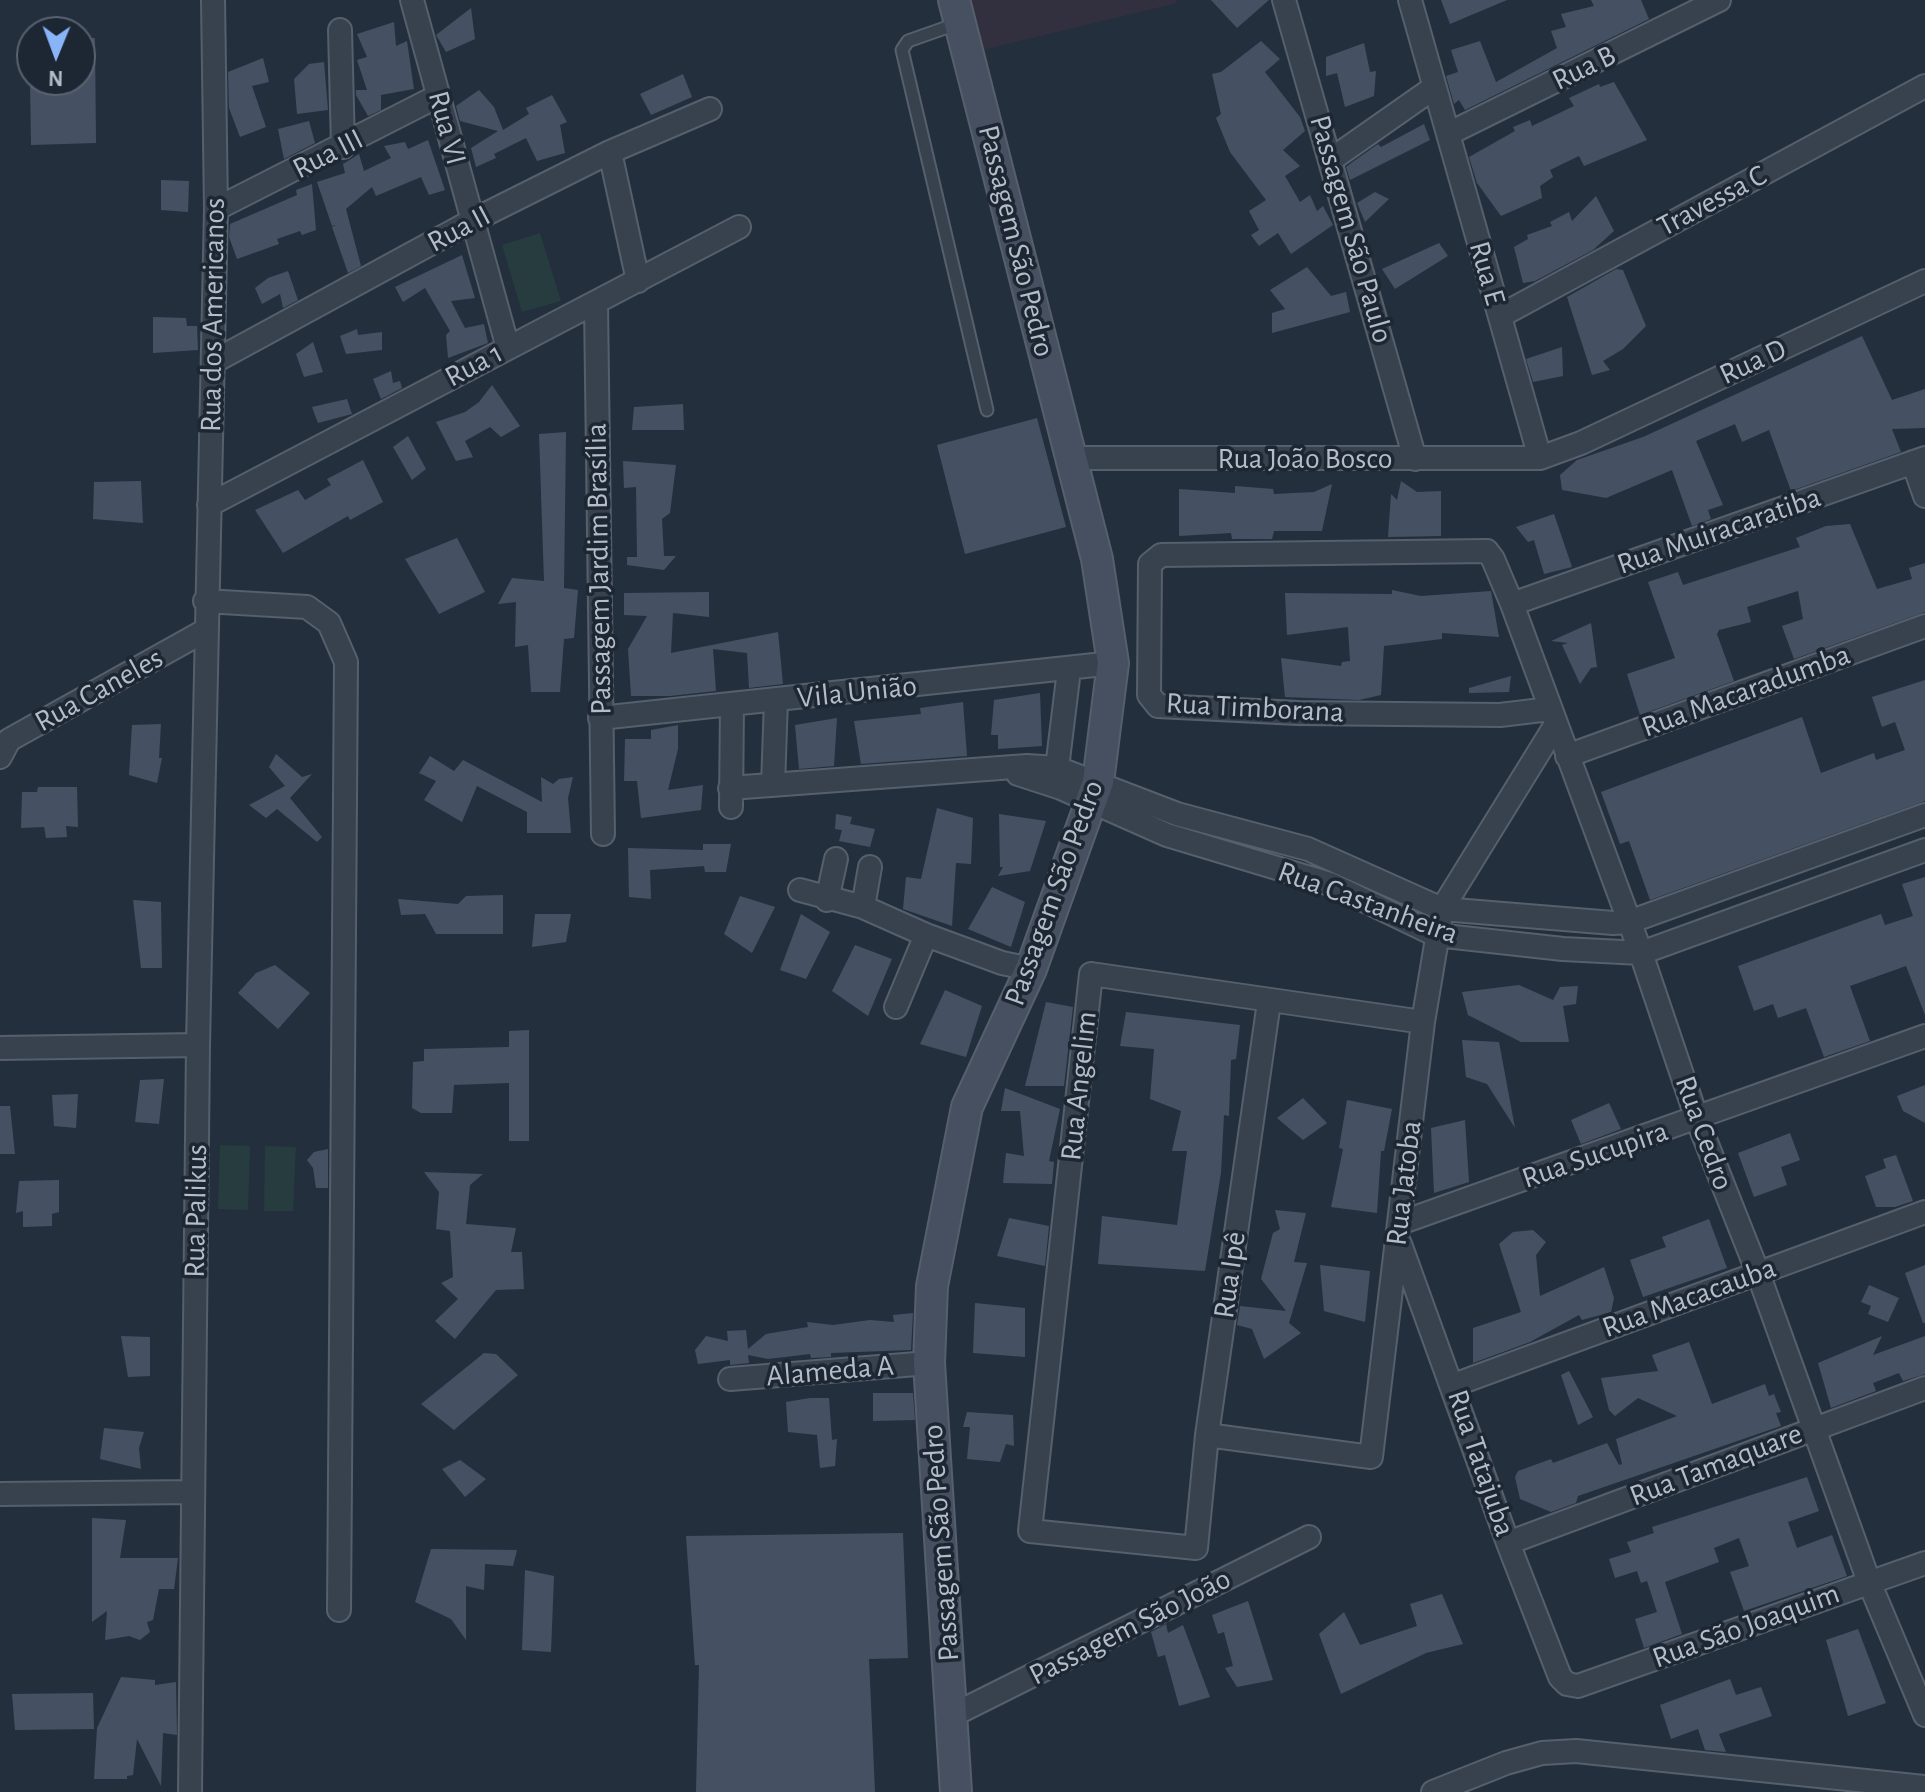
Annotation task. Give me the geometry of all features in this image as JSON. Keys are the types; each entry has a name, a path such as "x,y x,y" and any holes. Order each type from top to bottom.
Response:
{"street":[{"name":"Rua dos Americanos","path":"206,630 216,209 213,0"},
{"name":"Rua VI","path":"412,0 508,348"},
{"name":"Passagem São Paulo","path":"1284,0 1332,159 1415,459"},
{"name":"Rua B","path":"1448,134 1719,0"},
{"name":"Rua E","path":"1412,8 1432,89 1448,134 1540,458"},
{"name":"Passagem São Pedro","path":"956,1792 930,1470 932,1286 967,1107 1031,969 1095,792 1113,663 1097,559 957,11"},
{"path":"340,30 343,147"},
{"name":"Travessa C","path":"1500,316 1925,86"},
{"path":"1332,159 1432,89"},
{"name":"Rua III","path":"216,209 438,96"},
{"name":"Rua II","path":"213,362 472,221 610,152 710,109"},
{"path":"610,152 638,281"},
{"name":"Rua 1","path":"209,505 739,227"},
{"name":"Rua D","path":"1540,458 1581,443 1925,281"},
{"name":"Passagem Jardim Brasília","path":"596,304 603,834"},
{"name":"Rua João Bosco","path":"1070,458 1540,458"},
{"path":"1919,460 1925,496"},
{"name":"Rua Muiracaratiba","path":"1512,604 1919,460"},
{"name":"Rua Cedro","path":"1487,551 1512,604 1641,953 1697,1119 1758,1273 1869,1582 1925,1715"},
{"name":"Rua Timborana","path":"1487,551 1161,555 1150,564 1148,574 1152,702 1169,708 1298,713 1552,717"},
{"path":"205,601 307,607 329,623 346,662 339,1610"},
{"name":"Rua Macaradumba","path":"1567,756 1925,626"},
{"name":"Rua Caneles","path":"0,757 9,740 206,630"},
{"name":"Rua Palikus","path":"190,1792 206,630"},
{"name":"Vila União","path":"600,718 1113,663"},
{"path":"1057,768 1069,670"},
{"path":"773,785 776,700"},
{"path":"732,705 730,798 773,785 1027,766 1057,768 1095,792"},
{"name":"Rua Jatoba","path":"1207,1435 1371,1457 1423,1022 1442,909 1552,717"},
{"path":"1005,770 1061,788 1095,792"},
{"name":"Rua Castanheira","path":"1095,792 1308,849 1442,909 1556,920 1629,922 1925,815"},
{"name":"Rua Castanheira","path":"1095,792 1167,835 1330,884 1436,935 1460,940 1641,953 1925,850"},
{"path":"1167,835 1177,814"},
{"path":"827,900 836,859"},
{"path":"863,907 870,867"},
{"path":"800,890 827,900 863,907 926,935 1002,963 1031,969"},
{"path":"896,1007 926,935"},
{"name":"Rua Angelim","path":"1196,1548 1030,1531 1091,974 1423,1022"},
{"name":"Rua Ipê","path":"1196,1548 1207,1435 1269,1002"},
{"name":"Rua Sucupira","path":"1399,1231 1925,1036"},
{"path":"0,1048 198,1045"},
{"name":"Rua Macacauba","path":"1454,1385 1925,1212"},
{"name":"Rua Tatajuba","path":"1399,1231 1508,1543 1560,1677 1567,1684"},
{"name":"Alameda A","path":"730,1379 929,1363"},
{"name":"Rua Tamaquare","path":"1508,1543 1925,1388"},
{"path":"0,1494 193,1492"},
{"name":"Passagem São João","path":"951,1716 1309,1537"},
{"name":"Rua São Joaquim","path":"1567,1684 1578,1686 1925,1563"},
{"path":"1433,1792 1506,1763 1542,1753 1576,1751 1820,1784 1918,1789"}],"lane":[{"path":"957,11 908,41 902,50 987,410"}],"shaded area":[{"path":"970,0 1176,0 1177,3 982,50"}],"green space":[{"path":"540,233 561,301 522,312 502,245"},
{"path":"220,1145 250,1146 248,1210 218,1209"},
{"path":"265,1146 296,1147 293,1211 264,1211"}],"building":[{"path":"1211,0 1269,0 1237,28"},
{"path":"1441,0 1507,0 1450,24"},
{"path":"1591,0 1641,0 1649,19 1465,110 1459,100 1454,104 1446,76 1458,72 1451,50 1480,41 1496,82 1557,48 1551,31 1566,27 1561,14 1594,6"},
{"path":"471,8 475,39 446,52 436,35"},
{"path":"394,22 396,46 407,41 414,89 381,95 381,110 368,116 356,95 356,90 367,90 357,60 367,57 357,34"},
{"path":"1261,41 1280,59 1265,72 1300,117 1305,131 1283,150 1300,166 1285,176 1300,202 1310,195 1317,211 1323,206 1333,225 1291,254 1278,233 1259,246 1251,235 1259,230 1249,211 1266,200 1230,152 1216,118 1221,114 1212,74 1221,72"},
{"path":"1364,43 1370,72 1376,71 1374,96 1345,107 1337,73 1326,76 1326,57"},
{"path":"263,58 269,82 252,86 266,127 240,137 229,108 228,72"},
{"path":"324,62 328,110 297,114 294,79 309,64"},
{"path":"683,74 692,97 651,115 640,94"},
{"path":"1614,82 1647,140 1584,166 1579,156 1550,170 1553,177 1540,186 1542,198 1501,216 1477,183 1469,157 1515,131 1513,127 1530,120 1532,126 1574,106 1569,98 1599,84 1600,87"},
{"path":"479,90 494,107 503,130 529,114 526,108 552,95 567,122 560,125 565,153 537,161 526,138 476,167 471,148 498,131 460,121 456,106"},
{"path":"30,96 96,96 96,143 31,145"},
{"path":"309,121 315,143 284,159 278,129"},
{"path":"1424,124 1430,140 1350,180 1346,167 1378,144 1381,147"},
{"path":"428,140 445,190 429,195 421,177 376,196 372,187 346,209 361,266 348,273 332,227 336,225 332,226 317,182 345,173 343,164 359,154 364,171 391,158 384,146 405,142 408,149"},
{"path":"161,180 189,181 188,212 161,210"},
{"path":"312,184 316,230 302,235 300,231 277,239 279,244 237,259 229,237 230,224 297,195 296,190"},
{"path":"1375,192 1389,199 1365,222 1357,203"},
{"path":"1596,196 1614,231 1593,250 1535,281 1523,283 1514,247 1528,239 1527,235 1552,226 1550,222 1569,212 1572,221"},
{"path":"1439,243 1448,256 1395,289 1382,269"},
{"path":"462,255 475,298 451,301 465,328 484,324 488,343 448,358 446,335 450,331 425,288 403,302 395,287"},
{"path":"1307,267 1331,296 1346,292 1350,312 1272,333 1272,313 1285,309 1270,290"},
{"path":"1616,269 1623,270 1646,326 1623,349 1603,361 1610,370 1592,375 1567,297"},
{"path":"288,271 298,300 283,308 280,294 262,304 255,288 268,278"},
{"path":"153,317 186,318 187,326 197,326 198,350 153,353"},
{"path":"357,329 358,335 382,332 382,350 346,354 340,336"},
{"path":"1862,336 1892,400 1925,389 1925,428 1892,429 1901,452 1791,491 1769,430 1742,442 1735,424 1696,441 1723,505 1708,510 1711,519 1692,526 1672,470 1606,498 1562,490 1560,475 1577,460 1643,437"},
{"path":"313,342 323,372 304,377 296,354"},
{"path":"1562,347 1563,376 1533,382 1526,359"},
{"path":"391,371 393,383 400,381 402,388 381,399 373,379"},
{"path":"492,385 520,426 501,437 490,427 465,441 473,457 456,461 436,422 465,412 479,402"},
{"path":"347,399 352,414 318,423 312,407"},
{"path":"683,404 684,430 632,430 634,407"},
{"path":"1037,418 1066,527 965,554 937,445"},
{"path":"566,432 564,588 578,590 574,638 564,639 560,692 531,692 528,645 515,647 516,602 498,604 512,578 544,581 539,434"},
{"path":"408,436 426,469 412,480 393,447"},
{"path":"363,460 383,502 350,520 348,516 283,553 255,510 298,490 305,500 331,485 327,479"},
{"path":"623,461 676,465 670,513 662,519 664,556 676,556 664,570 627,565 627,557 637,557 636,487 624,488"},
{"path":"141,481 143,523 93,519 94,482"},
{"path":"1401,481 1417,492 1441,491 1441,536 1388,537 1391,494 1397,500"},
{"path":"1332,484 1322,531 1274,531 1272,539 1232,539 1231,533 1179,536 1179,489 1235,493 1235,486 1273,489 1274,494 1314,492"},
{"path":"1554,514 1572,567 1544,574 1534,540 1528,542 1516,527"},
{"path":"1850,524 1877,589 1912,579 1909,568 1925,563 1925,612 1794,659 1782,626 1803,619 1798,591 1747,607 1751,622 1719,630 1717,634 1734,681 1640,715 1627,674 1675,658 1648,582 1678,572 1683,585 1800,547 1796,538 1826,526"},
{"path":"457,538 485,592 439,614 405,559"},
{"path":"1392,590 1421,596 1491,591 1499,637 1442,633 1442,639 1384,646 1381,695 1359,700 1285,697 1281,658 1341,666 1342,662 1350,661 1348,627 1287,635 1285,593 1392,594"},
{"path":"709,592 709,617 673,613 671,653 778,632 783,684 749,688 747,653 713,649 716,691 631,696 628,649 647,616 624,615 624,593"},
{"path":"1591,623 1597,667 1591,668 1580,684 1562,645 1568,643 1551,641"},
{"path":"1511,676 1509,692 1469,693 1469,688"},
{"path":"1925,680 1925,801 1650,900 1629,841 1620,844 1601,792 1802,717 1821,773 1874,753 1876,760 1905,750 1895,722 1882,727 1872,697"},
{"path":"1040,693 1042,746 998,749 998,735 991,735 994,700"},
{"path":"963,702 967,756 861,764 854,721 921,714 920,708"},
{"path":"837,718 834,766 799,769 795,725"},
{"path":"161,724 159,758 162,758 157,783 129,775 132,725"},
{"path":"678,725 678,749 668,790 703,785 701,810 641,818 637,781 624,781 625,739 651,739 651,730"},
{"path":"276,754 302,777 312,774 290,798 322,837 317,842 277,809 266,818 249,805 285,786 269,767"},
{"path":"430,756 454,771 463,760 542,802 541,777 553,784 559,779 573,777 568,798 571,833 527,833 527,812 477,786 462,822 424,800 436,781 419,773"},
{"path":"38,787 77,787 78,827 66,826 67,837 46,838 44,827 21,828 22,792 37,792"},
{"path":"937,808 973,818 971,864 956,863 952,926 903,909 906,877 921,879"},
{"path":"836,814 852,817 850,824 875,829 870,847 839,841 842,830 835,829"},
{"path":"999,814 1046,821 1030,871 998,876 1003,867 1000,867"},
{"path":"703,844 731,844 726,872 705,872 704,866 650,870 651,899 629,897 628,848 703,850"},
{"path":"1925,877 1925,1015 1906,966 1850,986 1870,1041 1824,1057 1806,1008 1778,1018 1773,1004 1754,1011 1738,966 1881,914 1885,925 1913,916 1902,884"},
{"path":"992,887 1025,902 1011,947 968,929"},
{"path":"503,895 503,934 436,934 425,914 401,915 398,899 458,904 466,896"},
{"path":"740,896 775,907 752,953 724,934"},
{"path":"133,900 161,902 162,968 141,968"},
{"path":"535,914 571,914 566,942 532,947"},
{"path":"801,914 830,932 806,979 780,970"},
{"path":"855,945 892,959 868,1016 832,991"},
{"path":"275,965 310,993 278,1029 238,993 256,973"},
{"path":"1519,985 1553,1000 1560,987 1578,986 1576,1004 1563,1006 1569,1042 1521,1042 1468,1015 1462,992"},
{"path":"945,990 982,1006 966,1057 920,1044"},
{"path":"1046,1002 1073,1007 1064,1086 1025,1086"},
{"path":"1126,1012 1240,1025 1236,1059 1231,1060 1229,1116 1224,1115 1221,1173 1205,1271 1098,1264 1102,1216 1177,1225 1187,1151 1172,1151 1181,1111 1150,1099 1154,1049 1120,1046"},
{"path":"529,1030 529,1141 509,1141 509,1083 454,1085 452,1113 421,1113 412,1108 413,1062 424,1061 424,1049 509,1047 509,1031"},
{"path":"1462,1040 1499,1042 1515,1128 1487,1084 1466,1077"},
{"path":"164,1079 159,1124 135,1122 140,1080"},
{"path":"1925,1085 1925,1123 1903,1111 1897,1096"},
{"path":"1005,1088 1060,1109 1049,1161 1054,1162 1052,1184 1003,1183 1006,1153 1024,1156 1020,1111 1001,1111"},
{"path":"78,1094 76,1128 54,1126 52,1095"},
{"path":"1303,1098 1327,1123 1303,1140 1277,1118"},
{"path":"1347,1100 1392,1109 1384,1151 1381,1151 1377,1213 1331,1207 1343,1149 1339,1148"},
{"path":"1609,1103 1621,1129 1581,1144 1571,1120"},
{"path":"0,1106 10,1106 15,1154 0,1154"},
{"path":"1465,1120 1469,1182 1434,1193 1431,1128"},
{"path":"1790,1133 1800,1160 1781,1167 1787,1185 1754,1197 1738,1153"},
{"path":"328,1149 328,1188 316,1188 313,1168 307,1160 314,1152"},
{"path":"1896,1155 1913,1201 1895,1207 1876,1207 1865,1176 1886,1168 1883,1159"},
{"path":"424,1172 483,1174 470,1185 466,1224 516,1228 511,1252 522,1252 524,1289 496,1290 455,1339 435,1321 458,1299 441,1283 453,1277 450,1231 436,1229 439,1192"},
{"path":"59,1180 59,1212 52,1214 52,1226 23,1227 23,1211 16,1213 19,1181"},
{"path":"1275,1210 1306,1213 1294,1262 1307,1263 1289,1323 1301,1333 1264,1359 1252,1329 1237,1325 1240,1306 1286,1311 1261,1279 1273,1233 1280,1229"},
{"path":"1009,1218 1049,1226 1045,1266 997,1256"},
{"path":"1709,1219 1727,1268 1643,1297 1630,1260 1666,1247 1662,1237"},
{"path":"1533,1230 1546,1242 1536,1255 1540,1296 1604,1267 1614,1298 1611,1312 1582,1320 1579,1315 1530,1342 1473,1363 1473,1328 1521,1312 1499,1244 1513,1232"},
{"path":"1320,1265 1370,1271 1365,1322 1324,1311"},
{"path":"1925,1265 1925,1323 1923,1323 1905,1273"},
{"path":"1869,1285 1899,1298 1888,1322 1868,1314 1871,1306 1861,1302"},
{"path":"975,1303 1025,1308 1025,1357 973,1353"},
{"path":"913,1313 911,1350 831,1353 831,1357 811,1358 810,1354 768,1359 748,1355 749,1363 730,1365 730,1360 698,1364 695,1350 706,1336 728,1341 727,1331 746,1330 748,1349 766,1334 808,1327 807,1322 833,1325 870,1320 894,1322 893,1315"},
{"path":"121,1336 150,1337 150,1376 128,1377"},
{"path":"1882,1336 1873,1355 1925,1336 1925,1374 1903,1381 1899,1373 1873,1383 1876,1391 1831,1408 1818,1363"},
{"path":"1689,1342 1712,1404 1765,1384 1769,1396 1774,1394 1781,1412 1776,1413 1781,1426 1578,1496 1576,1503 1551,1512 1520,1499 1515,1477 1518,1471 1551,1459 1553,1463 1607,1443 1619,1465 1622,1464 1616,1439 1677,1416 1638,1398 1615,1416 1609,1410 1601,1378 1658,1371 1652,1355"},
{"path":"484,1353 496,1354 518,1375 454,1430 421,1404"},
{"path":"1569,1371 1593,1417 1578,1425 1561,1375"},
{"path":"873,1393 913,1393 915,1420 873,1421"},
{"path":"829,1398 832,1440 837,1439 835,1466 820,1468 817,1435 788,1432 786,1402"},
{"path":"967,1412 1013,1415 1014,1446 1006,1444 1000,1462 967,1459 970,1427 963,1427"},
{"path":"104,1428 144,1432 139,1448 141,1469 100,1459"},
{"path":"460,1460 486,1479 465,1497 442,1469"},
{"path":"1807,1477 1819,1511 1788,1522 1797,1548 1832,1535 1847,1576 1744,1611 1730,1572 1749,1566 1739,1538 1714,1548 1719,1562 1665,1582 1682,1634 1644,1648 1635,1619 1657,1612 1647,1581 1641,1583 1637,1571 1615,1578 1609,1559 1631,1552 1627,1542 1654,1533 1652,1527"},
{"path":"92,1518 126,1520 120,1558 178,1558 174,1589 159,1589 153,1620 147,1622 150,1632 140,1640 129,1636 105,1640 107,1611 92,1622"},
{"path":"903,1533 908,1658 869,1659 875,1792 696,1792 699,1665 695,1665 686,1536"},
{"path":"431,1549 517,1550 513,1566 485,1564 484,1590 466,1586 466,1640 451,1619 415,1602"},
{"path":"525,1570 554,1576 551,1652 522,1650"},
{"path":"1442,1594 1463,1644 1426,1653 1341,1694 1319,1634 1344,1612 1360,1645 1417,1626 1410,1604"},
{"path":"1248,1601 1273,1680 1237,1687 1225,1668 1233,1666 1224,1632 1218,1634 1212,1615"},
{"path":"1166,1624 1168,1633 1183,1625 1210,1697 1179,1706 1165,1655 1158,1657 1151,1632"},
{"path":"1858,1629 1886,1703 1848,1716 1826,1640"},
{"path":"121,1677 155,1680 155,1685 176,1682 177,1735 163,1733 161,1786 137,1739 133,1775 127,1776 127,1779 94,1779 97,1728"},
{"path":"1730,1679 1736,1695 1761,1687 1772,1716 1719,1734 1726,1752 1705,1750 1698,1729 1671,1739 1660,1705"},
{"path":"93,1693 94,1729 15,1730 12,1694"}]}
